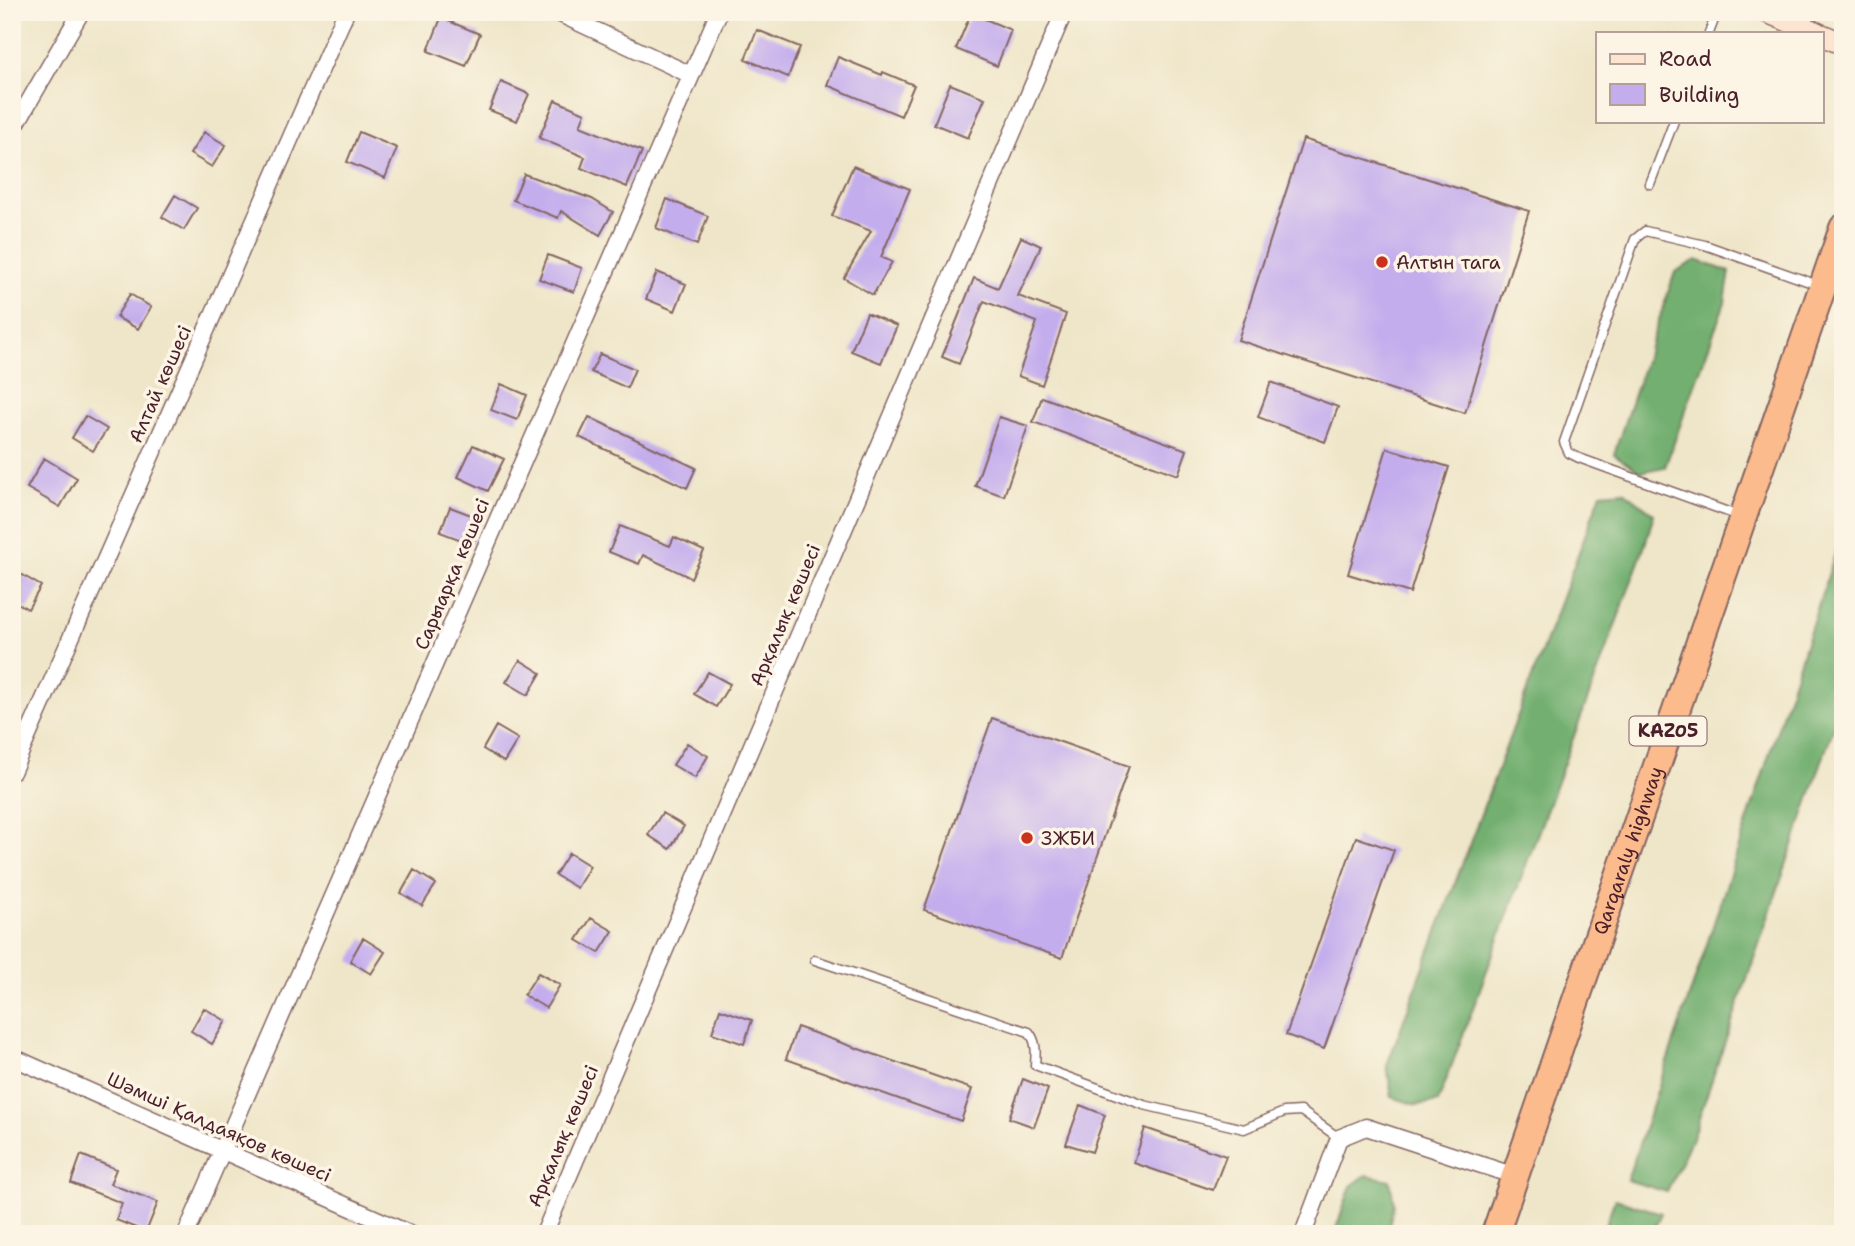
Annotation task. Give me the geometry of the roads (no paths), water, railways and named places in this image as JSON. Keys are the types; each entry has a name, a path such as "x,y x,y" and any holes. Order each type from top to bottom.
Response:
{"highway":[{"name":"Qarqaraly highway","path":"1495,1234 1843,228"}],"main road":[{"path":"1767,12 1814,32"},
{"path":"1824,36 1843,44"}],"street":[{"path":"12,131 81,12"},
{"name":"Алтай көшесі","path":"12,772 346,12"},
{"path":"555,12 691,75"},
{"name":"Сарыарқа көшесі","path":"187,1234 719,12"},
{"name":"Арқалық көшесі","path":"544,1234 1064,12"},
{"name":"Шәмші Қалдаяқов көшесі","path":"12,1057 410,1234"},
{"path":"1303,1234 1339,1138 1366,1127 1515,1175"}],"lane":[{"path":"1709,32 1717,12"},
{"path":"1650,184 1674,122"},
{"path":"1741,517 1569,453 1564,442 1635,239 1645,231 1661,233 1704,245 1822,287"},
{"path":"815,960 1029,1031 1034,1038 1036,1049 1035,1065 1143,1105 1244,1129 1275,1115 1301,1111 1339,1138"}],"place":[{"name":"Алтын тага","path":"1382,262"},
{"name":"ЗЖБИ","path":"1027,838"}]}
